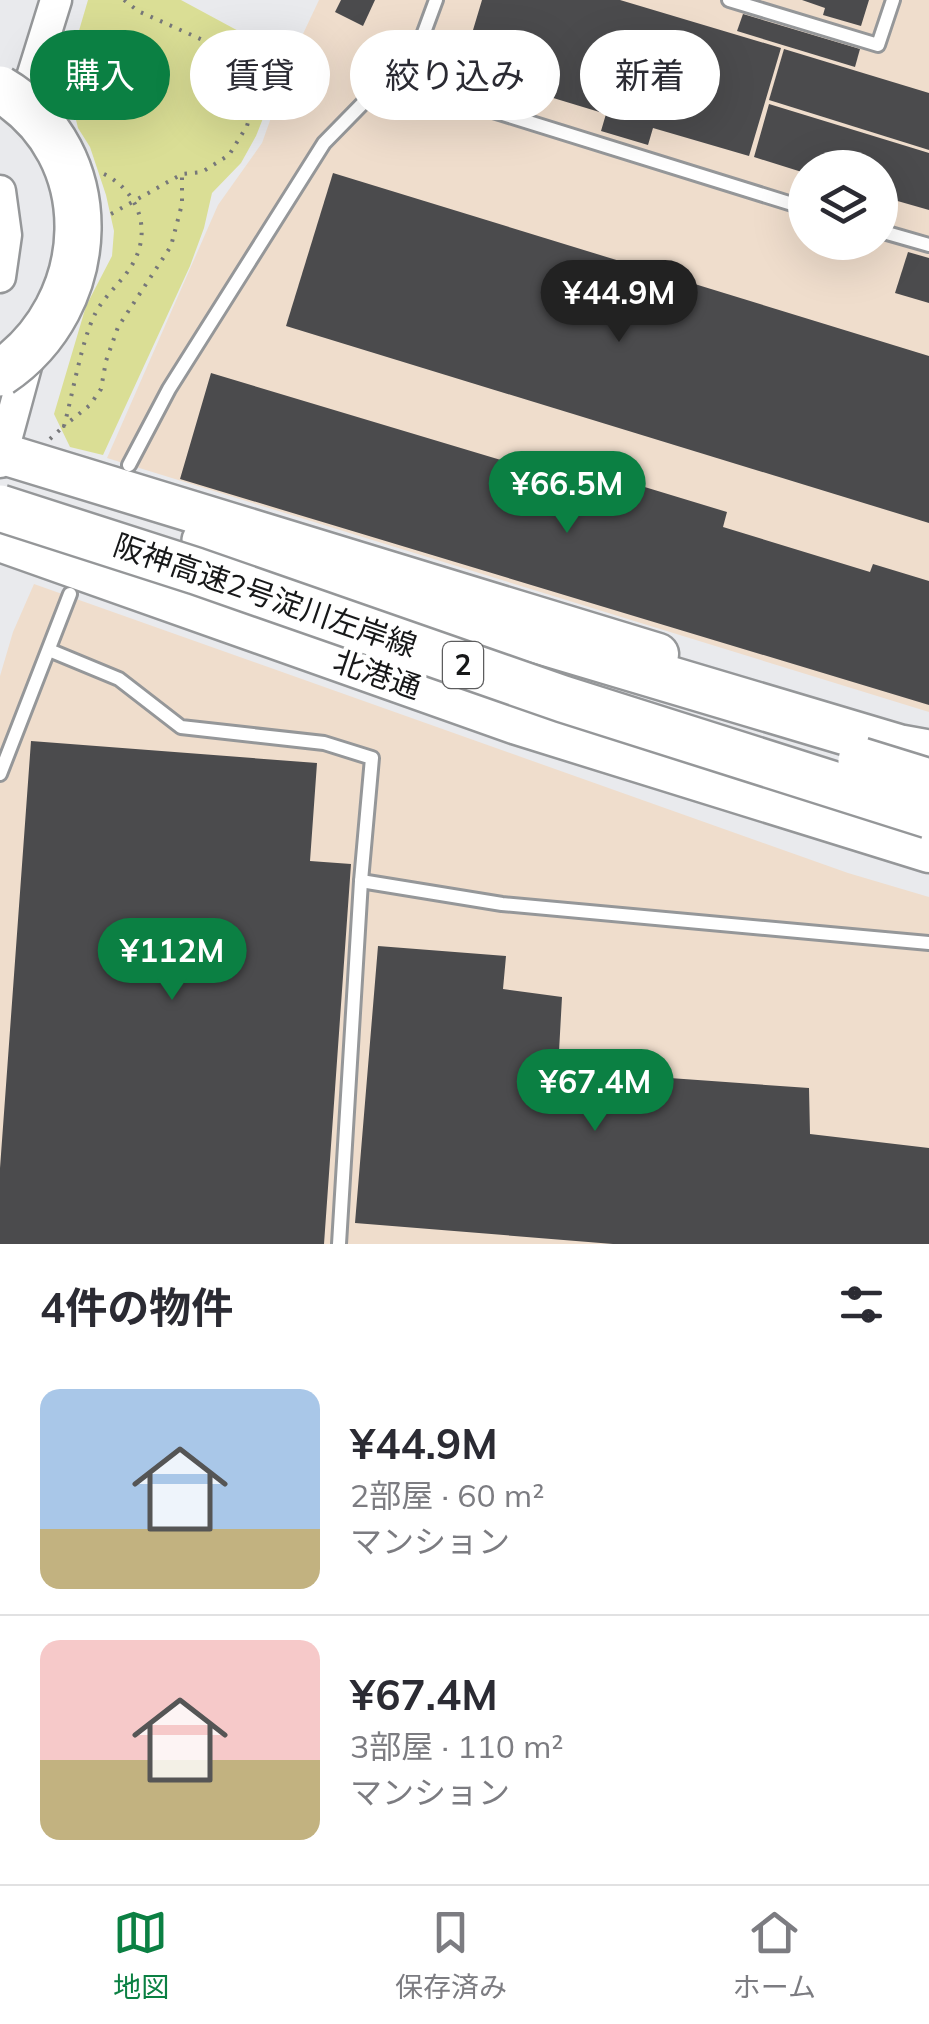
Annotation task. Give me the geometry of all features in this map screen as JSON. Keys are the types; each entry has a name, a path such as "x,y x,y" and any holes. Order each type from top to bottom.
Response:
{"highway":[{"path":"0,373 28,352 54,320 70,288 77,251 78,218 72,185 58,150 14,90"},
{"name":"阪神高速2号淀川左岸線","path":"0,461 205,541 577,673 929,782"},
{"name":"阪神高速2号淀川左岸線","path":"0,508 196,571 562,699 929,815"},
{"path":"205,541 900,748 929,753"}],"main road":[{"path":"0,461 559,622 929,740"},
{"name":"北港通","path":"0,541 517,724 929,852"}],"street":[{"path":"14,90 56,0"},
{"path":"0,63 14,90 49,131 62,182 63,226 59,254 0,461"},
{"path":"0,191 6,235 0,276"}],"lane":[{"path":"426,30 436,0"},
{"path":"729,0 878,45 893,0"},
{"path":"129,465 169,389 324,143 350,117"},
{"path":"522,120 788,203"},
{"path":"898,236 929,245"},
{"path":"0,774 70,594"},
{"path":"49,650 119,679 181,727 324,743 372,758 339,1244"},
{"path":"361,880 502,904 929,943"}],"path":[{"path":"124,0 190,33"},
{"path":"111,214 182,174 202,172 229,156 248,120"},
{"path":"64,426 94,315 134,263 139,247 141,217 135,201 126,188 104,174"},
{"path":"50,439 90,405 101,388 118,327 163,263 177,230 182,174"}],"shaded area":[{"path":"319,0 929,0 929,712 107,458 218,205 262,143 270,120 330,120 330,30 305,30"},
{"path":"34,584 848,873 929,897 929,1244 0,1244 0,676 13,632"}],"green space":[{"path":"88,0 181,0 237,30 190,30 190,120 262,120 241,163 212,193 190,266 103,455 70,447 54,414 86,306 112,256 114,231 90,147 76,120 170,120 170,30 79,30"}],"building":[{"path":"341,0 375,0 363,26 335,12"},
{"path":"482,0 620,0 781,48 749,156 653,128 648,145 601,131 604,120 720,120 720,30 580,30 580,106 560,100 560,30 473,30"},
{"path":"802,0 869,0 861,26 823,15 825,8"},
{"path":"743,14 860,49 855,67 737,31"},
{"path":"784,49 929,93 929,150 769,100"},
{"path":"769,104 929,153 929,210 898,201 898,150 788,150 788,168 754,157"},
{"path":"333,173 929,356 929,523 286,326"},
{"path":"908,252 929,258 929,303 895,293"},
{"path":"211,373 577,483 582,468 727,512 723,527 870,572 873,564 929,581 929,705 180,479"},
{"path":"31,741 317,763 310,861 351,864 324,1244 0,1244 0,1168"},
{"path":"378,946 506,956 503,989 562,997 558,1070 809,1088 810,1134 929,1148 929,1244 613,1244 355,1223"}]}
